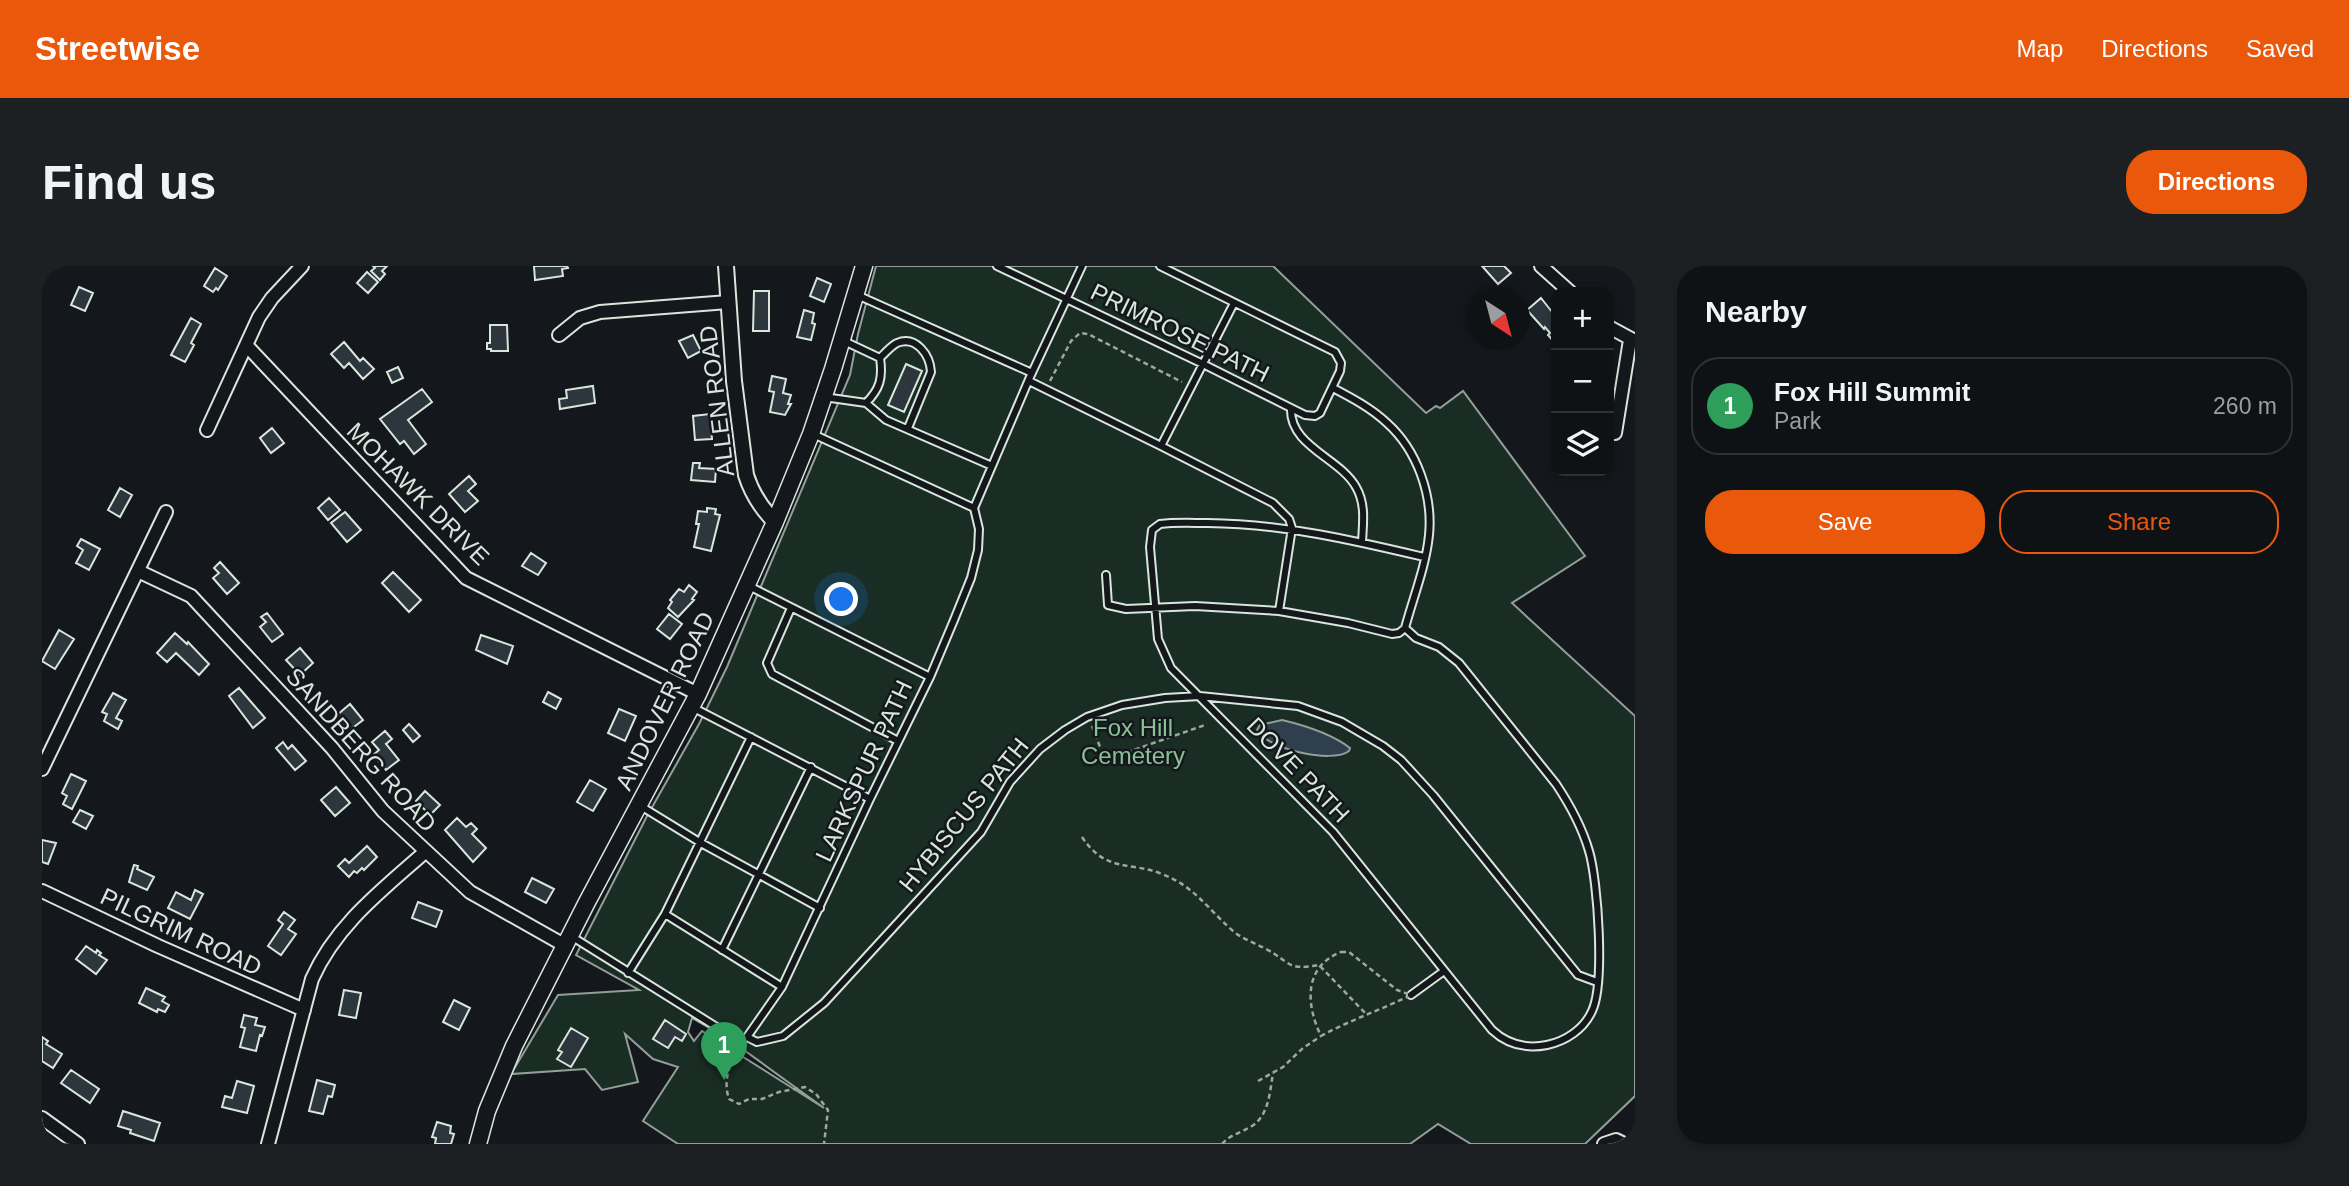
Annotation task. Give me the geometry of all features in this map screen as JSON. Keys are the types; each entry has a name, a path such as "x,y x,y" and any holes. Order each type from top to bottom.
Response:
{"main road":[{"name":"ANDOVER ROAD","path":"478,1144 498,1082 567,940 695,700 775,522 824,397 863,266"}],"street":[{"path":"207,430 259,317 271,298 302,266"},
{"name":"ALLEN ROAD","path":"726,266 734,381 746,475 756,499 775,522"},
{"path":"1541,266 1564,287"},
{"path":"559,335 580,318 600,312 729,302"},
{"path":"1614,330 1632,341 1615,433"},
{"name":"MOHAWK DRIVE","path":"246,345 466,578 695,700"},
{"path":"42,769 166,512"},
{"name":"SANDBERG ROAD","path":"138,571 191,596 332,748 383,811 470,892 567,940"},
{"path":"268,1144 312,979 321,958 340,931 368,902 425,852"},
{"name":"PILGRIM ROAD","path":"42,891 158,946 304,1010"},
{"path":"42,1118 78,1144"}],"lane":[{"name":"PRIMROSE PATH","path":"997,266 1310,417 1320,413 1333,388"},
{"path":"811,434 974,508 1082,266"},
{"path":"1160,266 1335,352 1341,367 1333,388 1364,405 1388,423 1403,441 1417,465 1430,512 1429,536 1405,628"},
{"path":"855,294 1031,377 1046,389 1273,503 1289,519 1292,528 1279,611"},
{"path":"1161,446 1234,303"},
{"path":"842,340 880,358"},
{"path":"880,358 893,345 908,341 916,343 930,362 931,372 908,428"},
{"path":"866,403 880,385 880,358"},
{"path":"824,397 866,403 886,420 992,467"},
{"path":"1291,408 1294,425 1301,436 1339,466 1356,487 1364,512 1362,542"},
{"name":"LARKSPUR PATH","path":"747,1037 782,987 930,677 974,569 979,529 974,508"},
{"name":"DOVE PATH","path":"1292,528 1234,524 1157,525 1151,534 1158,639 1163,654 1177,674 1332,832 1488,1027 1506,1040 1521,1046 1538,1046 1561,1041 1576,1031 1588,1018 1595,1003 1597,982"},
{"path":"1292,528 1424,557"},
{"path":"1106,575 1108,606 1126,609 1231,607 1279,611 1392,634 1405,628"},
{"path":"747,585 930,677"},
{"path":"791,608 767,663 772,674 898,741"},
{"path":"1405,628 1416,638 1446,651 1466,669 1567,800 1584,836 1594,873 1598,928 1597,982"},
{"name":"HYBISCUS PATH","path":"747,1037 757,1042 783,1036 824,1003 981,832 1022,766 1065,730 1089,716 1122,705 1200,695 1298,706 1342,722 1382,746 1401,761 1433,795 1578,975 1597,982"},
{"path":"695,700 751,737 870,799"},
{"path":"628,973 665,914 751,737"},
{"path":"722,950 811,767"},
{"path":"639,805 701,843 820,908"},
{"path":"665,914 782,987"},
{"path":"567,940 628,973 739,1040 747,1037"},
{"path":"1411,995 1444,971"}],"path":[{"path":"1046,389 1074,336 1080,332 1191,387"},
{"path":"1089,716 1105,760 1205,725"},
{"path":"1082,837 1088,845 1115,865 1159,872 1177,880 1208,903 1235,933 1267,949 1292,967 1319,965"},
{"path":"1321,1036 1313,1016 1311,998 1314,975 1319,965 1329,957 1341,952 1349,953 1397,990 1411,995"},
{"path":"1319,965 1366,1014"},
{"path":"1258,1081 1283,1067 1321,1036 1411,995"},
{"path":"739,1040 726,1077 725,1086 729,1099 739,1104 799,1087 812,1090 828,1110 824,1144"},
{"path":"1222,1144 1229,1137 1251,1127 1259,1119 1270,1098 1273,1073"}],"green space":[{"name":"Fox Hill Cemetery","path":"876,266 1273,266 1426,413 1436,406 1440,408 1463,391 1585,556 1512,603 1635,716 1635,1096 1585,1144 1471,1144 1438,1124 1410,1144 678,1144 643,1121 678,1067 653,1059 625,1034 638,1082 602,1090 585,1069 511,1074 558,995 639,990 576,955 727,667 850,375","holes":["692,1018 730,1040 824,1108 702,1031 694,1041 688,1032"]}],"water":[{"path":"1282,720 1326,734 1350,748 1349,751 1329,756 1300,752 1273,743 1257,730 1260,725"}],"building":[{"path":"373,266 387,266 382,271 385,274 380,280 371,271 375,268"},
{"path":"534,266 568,268 562,269 563,276 535,280"},
{"path":"1482,266 1504,266 1511,273 1498,284"},
{"path":"215,268 227,276 218,290 216,288 213,292 204,286"},
{"path":"367,272 378,282 368,293 357,283"},
{"path":"817,278 831,284 824,302 810,296"},
{"path":"79,287 93,293 85,311 71,305"},
{"path":"754,291 769,291 769,331 753,331"},
{"path":"1541,298 1551,311 1551,338 1545,327 1544,329 1530,313 1530,307"},
{"path":"804,310 814,313 812,323 815,324 811,340 797,337"},
{"path":"191,318 201,324 185,362 171,355"},
{"path":"490,325 507,325 508,351 487,349 487,343 490,343"},
{"path":"693,335 701,351 688,358 679,341"},
{"path":"344,342 360,361 363,358 374,369 363,379 349,363 344,368 331,354"},
{"path":"906,364 922,371 904,412 888,405"},
{"path":"398,367 403,378 392,383 387,372"},
{"path":"772,376 786,379 783,393 791,395 788,404 791,404 785,415 770,412 774,392 769,391"},
{"path":"593,386 595,403 560,409 559,399 567,398 566,390"},
{"path":"422,389 432,402 408,420 426,444 414,454 404,441 400,444 380,419"},
{"path":"710,414 712,439 695,440 693,416"},
{"path":"272,428 284,443 271,453 260,438"},
{"path":"693,463 700,463 699,468 716,469 715,482 691,480"},
{"path":"469,476 476,484 468,491 478,501 465,512 449,494"},
{"path":"120,488 132,495 120,517 108,510"},
{"path":"329,498 340,510 328,520 318,508"},
{"path":"707,508 716,509 715,514 720,515 711,551 694,547 699,524 696,524 698,511 707,512"},
{"path":"345,512 361,530 347,542 331,523"},
{"path":"81,539 100,549 89,570 76,563 83,550 77,546"},
{"path":"531,553 546,563 538,575 522,566"},
{"path":"220,562 239,583 227,594 213,578 219,573 214,568"},
{"path":"393,572 421,600 409,612 382,583"},
{"path":"689,585 697,592 692,599 694,600 678,617 668,608 672,602 670,600 679,589 684,592"},
{"path":"267,613 283,634 272,642 260,627 266,622 261,617"},
{"path":"669,614 682,624 670,639 657,629"},
{"path":"59,630 74,639 55,669 42,661"},
{"path":"175,633 187,644 188,642 209,664 199,675 176,653 167,662 157,653"},
{"path":"481,635 513,646 507,664 476,650"},
{"path":"300,648 313,663 300,675 286,660"},
{"path":"239,688 265,718 253,728 229,696"},
{"path":"548,692 561,699 556,709 543,702"},
{"path":"113,693 126,700 116,718 122,721 118,729 104,721 107,714 102,712"},
{"path":"350,704 363,720 350,730 337,715"},
{"path":"619,709 636,716 625,741 608,733"},
{"path":"409,724 420,736 413,742 403,730"},
{"path":"385,731 392,739 386,744 399,760 386,770 373,755 379,750 372,742"},
{"path":"283,742 288,749 292,745 306,761 295,770 276,748"},
{"path":"71,774 86,781 72,809 63,804 67,796 62,793"},
{"path":"590,780 606,789 593,811 577,802"},
{"path":"336,787 350,803 335,816 321,800"},
{"path":"425,791 440,805 430,815 416,801"},
{"path":"80,810 93,816 86,829 73,822"},
{"path":"457,818 466,827 471,823 477,829 472,834 486,848 473,862 445,830"},
{"path":"42,840 56,843 48,864 42,862"},
{"path":"367,846 377,857 364,870 362,868 357,873 354,871 349,877 338,866 345,859 349,863"},
{"path":"134,865 154,877 147,890 129,882"},
{"path":"532,878 554,889 546,903 525,892"},
{"path":"195,890 203,894 190,919 168,908 176,892 191,900"},
{"path":"418,902 442,911 436,927 412,918"},
{"path":"284,912 295,920 288,929 296,934 281,955 268,946 283,924 278,920"},
{"path":"86,946 96,953 97,950 101,953 99,955 107,960 96,974 76,959"},
{"path":"146,988 165,997 162,1001 169,1005 165,1012 158,1009 157,1012 139,1003"},
{"path":"344,990 361,993 356,1018 339,1015"},
{"path":"454,1000 470,1008 459,1030 443,1022"},
{"path":"244,1015 257,1018 255,1025 265,1027 256,1051 240,1047 245,1028 241,1027"},
{"path":"665,1020 686,1034 682,1041 675,1037 668,1048 653,1039"},
{"path":"571,1028 588,1038 571,1067 557,1059 562,1052 558,1050"},
{"path":"42,1037 48,1041 46,1044 62,1054 53,1068 42,1061"},
{"path":"71,1070 99,1089 90,1103 61,1083"},
{"path":"317,1080 335,1085 332,1097 328,1096 323,1114 309,1111"},
{"path":"237,1081 254,1086 247,1113 222,1107 225,1096 232,1098"},
{"path":"123,1111 160,1123 154,1141 118,1126"},
{"path":"437,1122 451,1126 450,1133 454,1134 451,1144 435,1144 436,1138 432,1137"}],"place":[{"name":"Fox Hill Summit","path":"724,1080"}]}
